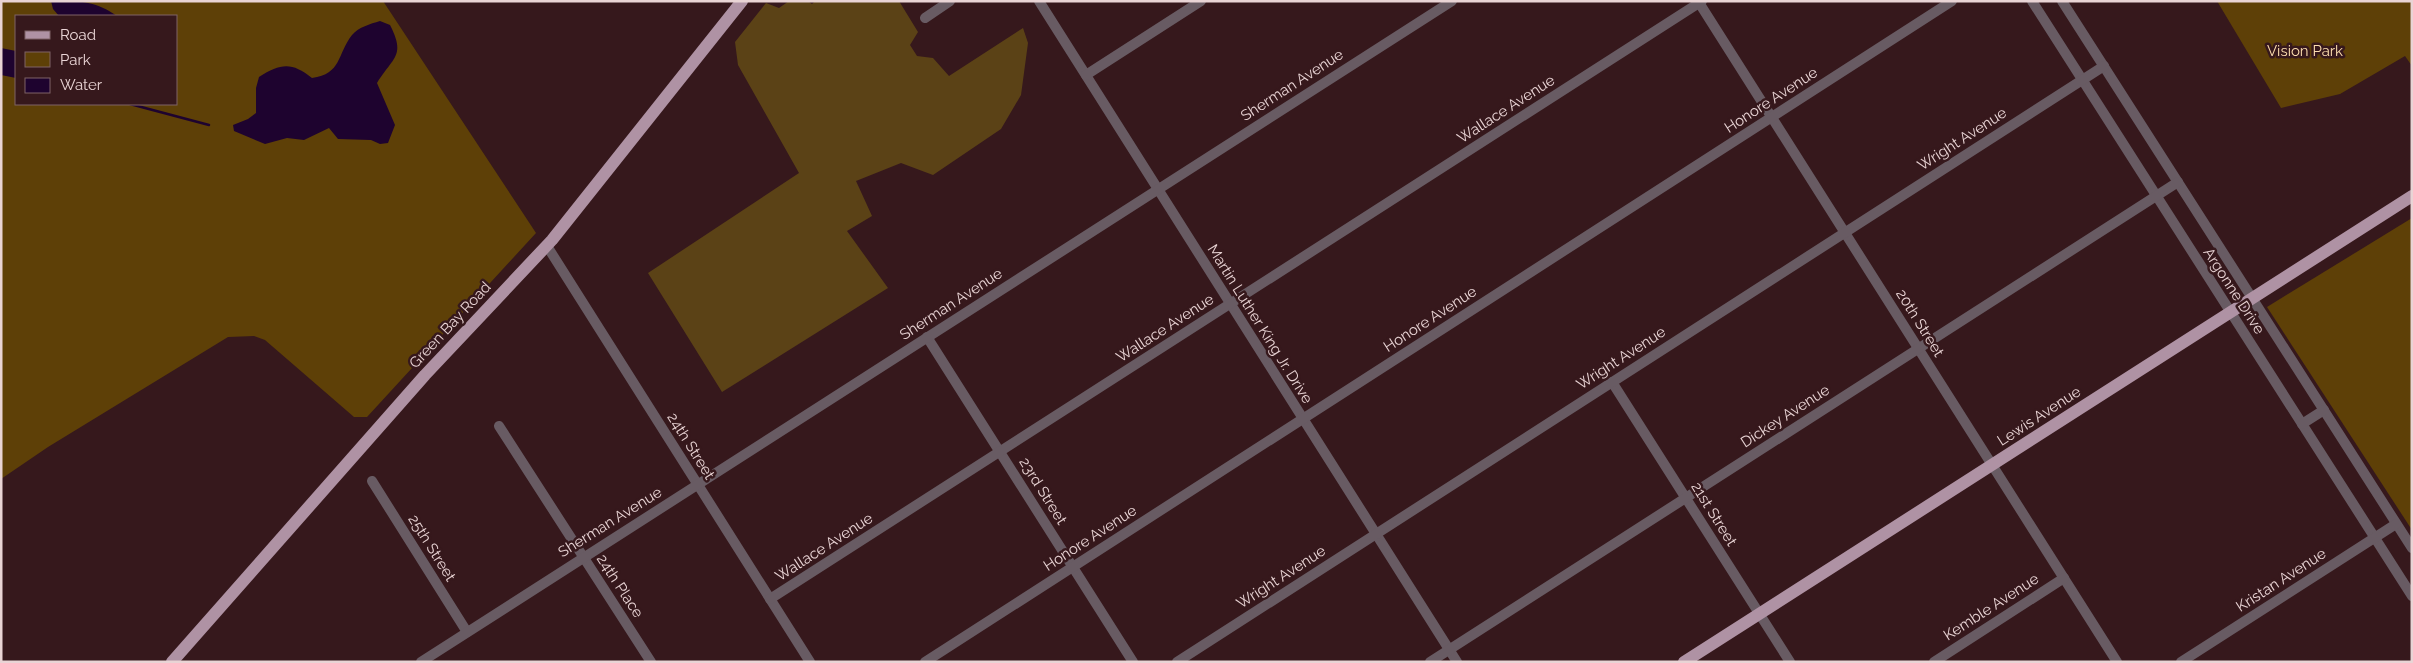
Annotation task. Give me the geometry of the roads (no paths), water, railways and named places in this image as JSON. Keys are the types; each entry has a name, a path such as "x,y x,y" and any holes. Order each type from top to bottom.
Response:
{"main road":[{"name":"Green Bay Road","path":"172,662 424,375 547,246 621,156 742,1"},
{"name":"Lewis Avenue","path":"1684,662 2412,196"}],"street":[{"path":"925,18 950,1"},
{"name":"Martin Luther King Jr. Drive","path":"1039,1 1457,662"},
{"path":"1086,76 1201,1"},
{"name":"Sherman Avenue","path":"421,662 583,556 1452,1"},
{"name":"Honore Avenue","path":"925,662 1952,1"},
{"name":"Argonne Drive","path":"2032,1 2412,596"},
{"name":"Argonne Drive","path":"2062,1 2412,548"},
{"name":"20th Street","path":"1700,2 2117,662"},
{"name":"Wallace Avenue","path":"770,599 1700,2"},
{"name":"Wright Avenue","path":"1177,662 2104,66"},
{"name":"Dickey Avenue","path":"1430,662 2178,182"},
{"name":"24th Street","path":"547,246 810,662"},
{"name":"23rd Street","path":"927,337 1133,662"},
{"name":"21st Street","path":"1612,382 1790,662"},
{"path":"2302,424 2324,410"},
{"name":"24th Place","path":"499,426 651,662"},
{"name":"25th Street","path":"372,481 467,632"},
{"name":"Kristan Avenue","path":"2181,662 2396,524"},
{"name":"Kemble Avenue","path":"1934,662 2064,578"}],"water":[{"path":"51,1 86,2 115,15 58,15 53,9"},
{"path":"380,21 390,25 397,43 396,56 377,83 395,125 388,143 380,144 371,140 338,139 329,128 304,140 287,138 265,144 234,131 233,125 248,119 256,113 256,88 259,77 274,69 286,66 298,69 312,78 322,76 334,68 347,42 355,32"},
{"path":"1,48 15,51 15,78 1,75"}],"waterway":[{"path":"134,105 209,125"}],"park label":[{"name":"Vision Park","path":"2305,51"}]}
